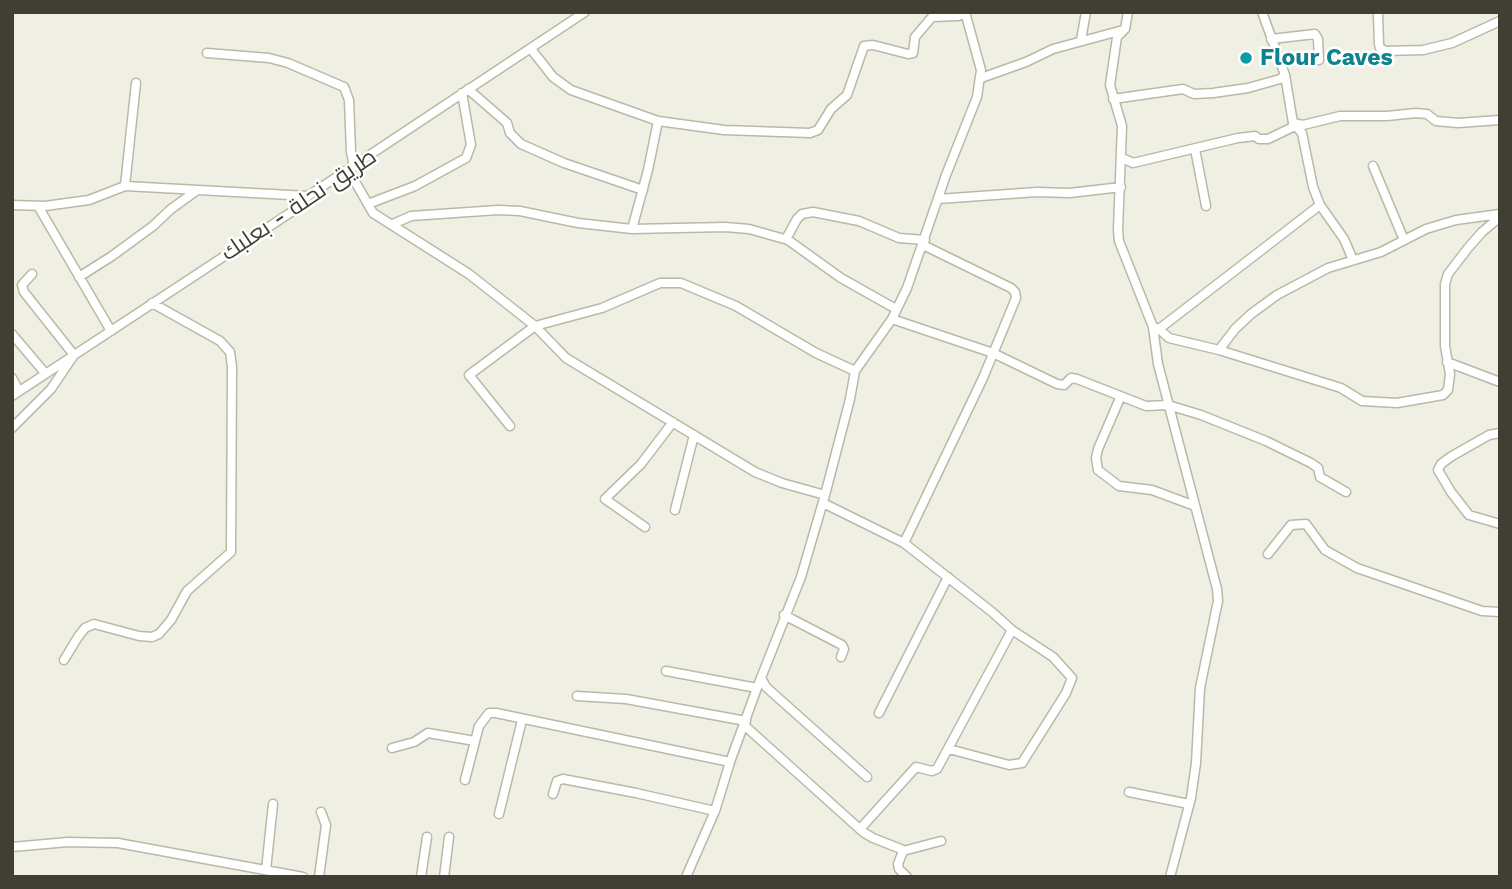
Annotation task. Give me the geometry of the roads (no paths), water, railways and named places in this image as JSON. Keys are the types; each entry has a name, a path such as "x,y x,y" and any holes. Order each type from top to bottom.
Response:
{"street":[{"name":"طريق نحلة - بعلبك","path":"16,393 299,207 309,196 585,12"},
{"path":"1081,40 1086,12"},
{"path":"1128,12 1125,29 1117,37 1110,85 1122,125 1119,242 1156,328 1158,364 1219,601 1200,688 1196,763 1189,804 1170,877"},
{"path":"1262,12 1285,75 1294,125 1302,133 1313,187 1320,205 1344,239 1353,260"},
{"path":"531,49 553,77 571,90 658,121 724,130 814,132 818,130 831,108 847,94 864,46 869,44 913,53 915,37 928,20 936,15 958,16 966,13 977,52 981,78 977,97 907,288 891,318 855,371 824,499 801,577 757,688 715,811 685,877"},
{"path":"1378,15 1379,44 1385,51 1423,50 1452,43 1500,21"},
{"path":"981,78 1053,49 1125,29"},
{"path":"1272,39 1316,34 1319,60"},
{"path":"207,53 269,58 288,63 344,87 349,100 351,169 373,213 469,274 535,326 566,358 768,478 824,499 904,543 1012,631 1053,657 1068,671 1072,678 1066,693 1022,763 1009,765 949,749"},
{"path":"1113,99 1183,89 1195,94 1213,93 1248,88 1280,79 1285,75"},
{"path":"125,186 136,83"},
{"path":"465,91 506,122 510,133 521,144 564,163 643,190"},
{"path":"368,204 415,186 466,158 471,145 465,91"},
{"path":"1122,158 1133,163 1238,138 1255,136 1268,139 1294,125 1340,116 1416,113 1427,114 1436,121 1458,123 1500,120"},
{"path":"632,229 658,121"},
{"path":"1195,149 1206,206"},
{"path":"1373,166 1390,201 1404,240"},
{"path":"12,205 38,206 89,200 125,186 309,196"},
{"path":"938,199 1037,192 1070,193 1121,187"},
{"path":"79,276 112,256 196,191"},
{"path":"1156,328 1320,205"},
{"path":"38,206 111,331"},
{"path":"393,224 411,216 498,210 632,229 749,229 786,239 841,278 896,309"},
{"path":"786,239 802,214 813,212 859,220 899,238 924,243 1015,292 1014,304 993,354 904,543"},
{"path":"1156,328 1169,338 1219,349 1340,388 1362,401 1397,403 1446,393 1449,384 1444,305 1448,274 1482,232 1500,216"},
{"path":"1219,349 1235,329 1276,295 1328,268 1381,252 1426,229 1446,223 1500,216"},
{"path":"12,428 51,390 74,355 24,292 22,285 32,274"},
{"path":"510,426 469,376 535,326 601,308 660,283 681,283 736,306 816,354 855,371"},
{"path":"64,660 85,628 94,624 139,636 152,638 159,634 171,620 187,591 231,552 230,352 220,341 152,303"},
{"path":"891,318 993,354 1057,384 1063,385 1071,378 1077,379 1146,406 1168,405 1201,415 1266,440 1317,467 1320,477 1346,492"},
{"path":"12,334 45,373"},
{"path":"1447,362 1500,382"},
{"path":"12,378 16,393"},
{"path":"1120,398 1098,449 1098,470 1119,486 1152,490 1195,506"},
{"path":"645,527 605,499 641,464 673,422"},
{"path":"1500,433 1489,435 1452,456 1441,464 1438,470 1469,515 1500,524"},
{"path":"675,510 694,435"},
{"path":"1268,554 1291,525 1306,524 1325,550 1346,563 1482,611 1500,612"},
{"path":"879,713 948,577"},
{"path":"784,615 842,645 844,649 841,657"},
{"path":"860,829 916,766 935,771 1012,631"},
{"path":"666,671 757,688"},
{"path":"761,678 766,687 867,777"},
{"path":"577,696 635,700 745,723 873,838 903,851 942,841"},
{"path":"464,780 481,721 489,713 730,762"},
{"path":"499,814 522,720"},
{"path":"392,748 414,742 428,733 475,741"},
{"path":"553,794 557,781 562,779 715,811"},
{"path":"1129,792 1189,804"},
{"path":"266,870 273,804"},
{"path":"319,877 326,833 325,818 321,812"},
{"path":"444,877 449,837"},
{"path":"421,877 427,838"},
{"path":"12,847 45,843 112,842 303,877"},
{"path":"903,851 898,866 908,877"}],"place":[{"name":"Flour Caves","path":"1246,58"}]}
